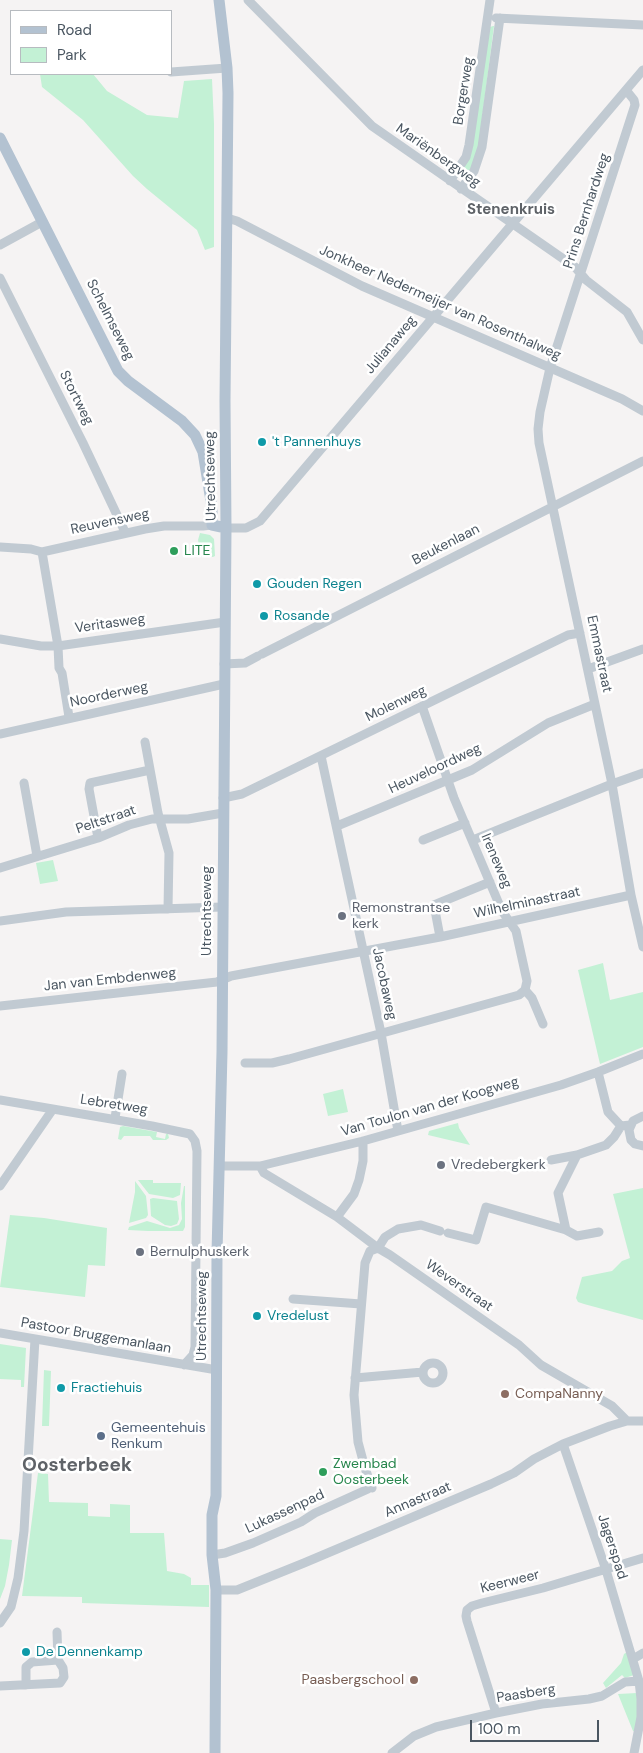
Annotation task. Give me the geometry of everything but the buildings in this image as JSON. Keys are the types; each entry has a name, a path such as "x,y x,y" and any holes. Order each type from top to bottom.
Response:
{"main road":[{"name":"Utrechtseweg","path":"215,1753 216,1590 212,1555 212,1515 216,1496 217,1272 222,980 227,218 227,68 220,0"},
{"name":"Schelmseweg","path":"0,138 118,370 128,381 182,421 195,435 203,452 212,507 212,524"},
{"name":"Reuvensweg","path":"212,524 226,528"}],"street":[{"name":"Mariënbergweg","path":"248,0 372,126 575,267 586,280 627,312 643,340"},
{"name":"Borgerweg","path":"450,181 463,162 470,144 490,0"},
{"path":"488,18 643,25"},
{"name":"Borgerweg","path":"461,189 474,171 482,147 500,18"},
{"path":"172,72 227,68"},
{"path":"626,90 643,70"},
{"name":"Julianaweg","path":"226,528 246,528 260,521 626,90"},
{"name":"Prins Bernhardweg","path":"550,368 582,274 635,105 634,100 626,90"},
{"name":"Jonkheer Nedermeijer van Rosenthalweg","path":"227,218 237,220 354,282 622,399 643,411"},
{"path":"0,245 42,222"},
{"name":"Stortweg","path":"0,278 83,443 125,532"},
{"name":"Emmastraat","path":"550,368 540,412 539,443 612,784 631,895 643,947"},
{"name":"Beukenlaan","path":"224,664 245,663 643,461"},
{"name":"Reuvensweg","path":"0,547 31,549 42,552 125,532 164,526 203,526 212,524"},
{"path":"42,552 58,646 59,668 62,673 69,717"},
{"name":"Veritasweg","path":"0,639 41,646 58,646 225,622"},
{"name":"Molenweg","path":"223,798 242,794 568,635 580,633"},
{"path":"588,669 643,649"},
{"name":"Noorderweg","path":"0,734 69,717 224,684"},
{"name":"Heuveloordweg","path":"337,826 472,770 548,723 595,704"},
{"name":"Ireneweg","path":"422,706 447,781 502,911 518,938 527,981 525,990 532,998 543,1024"},
{"path":"145,742 169,853 168,909"},
{"name":"Jacobaweg","path":"321,756 364,952 398,1131"},
{"path":"98,838 89,789 90,783 150,770"},
{"path":"473,840 643,773"},
{"path":"24,783 37,856"},
{"name":"Peltstraat","path":"0,868 98,838 129,826 160,818 188,819 223,813"},
{"path":"423,840 465,823"},
{"path":"440,937 434,905 490,882"},
{"name":"Wilhelminastraat","path":"222,980 231,976 440,937 508,920 631,895"},
{"path":"0,921 66,912 222,907"},
{"name":"Jan van Embdenweg","path":"0,1006 222,980"},
{"path":"245,1063 272,1063 519,995 525,990"},
{"name":"Van Toulon van der Koogweg","path":"219,1166 260,1166 363,1141 598,1072 643,1054"},
{"path":"598,1072 608,1112 625,1125 629,1130 631,1140 635,1144 643,1146"},
{"path":"115,1118 122,1074"},
{"name":"Lebretweg","path":"0,1100 115,1118 190,1134 195,1141 197,1166"},
{"path":"0,1186 53,1109"},
{"path":"551,1160 577,1155 606,1145 625,1125 643,1116"},
{"path":"337,1217 354,1194 359,1180 363,1161 363,1141"},
{"path":"566,1230 558,1193 577,1155"},
{"name":"Utrechtseweg","path":"184,1365 194,1355 195,1347 197,1166"},
{"name":"Weverstraat","path":"260,1166 264,1173 337,1217 378,1248 511,1339 541,1365 612,1406 627,1421"},
{"path":"423,1372 354,1378 365,1263 370,1251 378,1248 392,1232 408,1226 421,1226 476,1240 486,1207 566,1230 577,1236 599,1232"},
{"path":"292,1299 361,1304"},
{"name":"Pastoor Bruggemanlaan","path":"0,1333 217,1370"},
{"path":"0,1623 11,1607 18,1578 24,1531 35,1339"},
{"name":"Lukassenpad","path":"212,1555 225,1553 252,1543 301,1522 315,1512 370,1488 358,1442 354,1378"},
{"path":"627,1421 643,1421"},
{"name":"Annastraat","path":"216,1590 237,1590 296,1566 490,1484 514,1473 534,1459 563,1444 627,1421"},
{"name":"Jagerspad","path":"563,1444 606,1570 633,1659 642,1699 641,1717 634,1753"},
{"path":"606,1570 643,1558"},
{"name":"Keerweer","path":"496,1713 467,1622 467,1610 472,1606 482,1603 606,1570"},
{"path":"0,1686 60,1683 64,1677 64,1668 58,1660 58,1632"},
{"path":"633,1659 643,1653"},
{"path":"26,1685 26,1667 32,1662 58,1660"},
{"name":"Paasberg","path":"392,1753 414,1736 436,1726 542,1704 589,1699 602,1696 625,1682 638,1681"}],"green space":[{"path":"494,26 478,150 473,166 464,176 461,172 469,156 490,27"},
{"path":"40,75 94,75 107,91 147,115 178,118 184,81 212,79 214,247 205,250 197,230 147,189 83,120 42,87"},
{"path":"200,533 210,535 214,539 215,556 201,557 198,540"},
{"path":"53,860 58,881 40,884 36,863"},
{"path":"603,963 610,1000 643,992 643,1047 600,1064 578,970"},
{"path":"343,1089 348,1112 328,1116 323,1094"},
{"path":"458,1123 459,1128 470,1145 428,1135 429,1131"},
{"path":"120,1127 157,1132 156,1137 165,1139 166,1134 168,1134 169,1138 166,1140 153,1140 150,1136 124,1136 121,1140 118,1139"},
{"path":"138,1180 153,1180 153,1183 181,1183 180,1195 173,1198 149,1194"},
{"path":"135,1181 146,1196 148,1215 146,1218 129,1223 135,1192"},
{"path":"184,1186 185,1227 183,1231 128,1230 129,1227 147,1221 170,1228 179,1225 182,1219 181,1203"},
{"path":"643,1188 643,1320 584,1304 578,1302 576,1298 582,1277 612,1271 622,1261 630,1258 613,1194"},
{"path":"150,1199 177,1201 179,1219 177,1224 165,1225 151,1216"},
{"path":"10,1215 44,1218 107,1228 105,1266 88,1265 85,1297 0,1287"},
{"path":"0,1344 26,1348 24,1387 21,1387 21,1380 0,1379"},
{"path":"44,1370 51,1371 49,1426 42,1426"},
{"path":"38,1473 48,1474 49,1502 88,1503 88,1516 110,1517 110,1504 130,1505 130,1533 164,1533 167,1571 184,1574 191,1578 191,1585 209,1585 209,1607 82,1603 82,1597 22,1596"},
{"path":"0,1539 12,1540 5,1586 0,1599"},
{"path":"627,1652 634,1675 625,1678 622,1675 606,1688 603,1683 621,1663 624,1654"},
{"path":"637,1693 636,1732 633,1731 618,1694"}],"place":[{"name":"'t Pannenhuys","path":"262,442"},
{"name":"LITE","path":"174,551"},
{"name":"Gouden Regen","path":"257,584"},
{"name":"Rosande","path":"264,616"},
{"name":"Remonstrantse kerk","path":"342,916"},
{"name":"Vredebergkerk","path":"441,1165"},
{"name":"Bernulphuskerk","path":"140,1252"},
{"name":"Vredelust","path":"257,1316"},
{"name":"Fractiehuis","path":"61,1388"},
{"name":"CompaNanny","path":"505,1394"},
{"name":"Gemeentehuis Renkum","path":"101,1436"},
{"name":"Zwembad Oosterbeek","path":"323,1472"},
{"name":"De Dennenkamp","path":"26,1652"},
{"name":"Paasbergschool","path":"414,1680"}],"district":[{"name":"Stenenkruis","path":"511,210"},
{"name":"Oosterbeek","path":"77,1466"}]}
